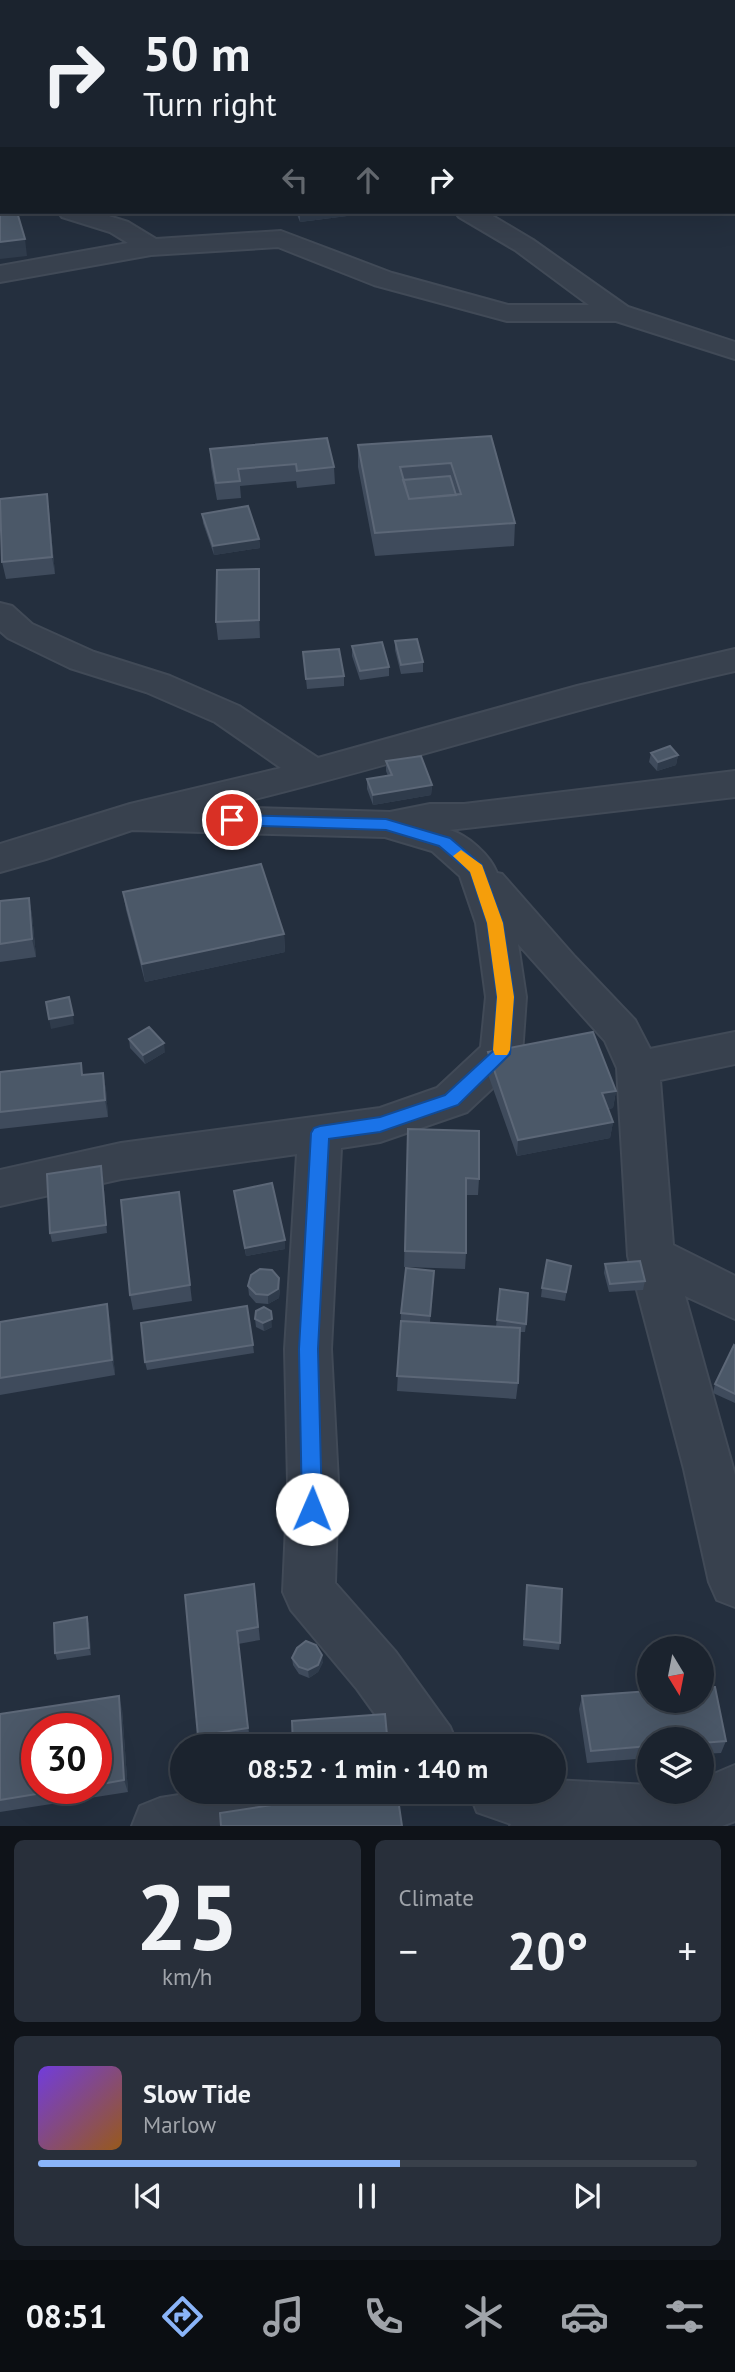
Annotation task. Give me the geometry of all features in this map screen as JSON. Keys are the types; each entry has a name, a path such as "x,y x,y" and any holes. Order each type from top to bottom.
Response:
{"street":[{"path":"77,214 119,227 151,247"},
{"path":"471,214 524,245 618,313 735,351"},
{"path":"0,274 151,247 281,239 383,279 507,313 618,313"},
{"path":"0,612 20,631 82,660 158,684 227,714 313,772"},
{"path":"0,858 35,851 130,817 313,772 635,681 735,660"},
{"path":"130,817 386,824 735,784"},
{"path":"386,824 445,842 477,869 561,968 621,1031 638,1068 651,1256 709,1469 735,1582"},
{"path":"0,1188 121,1161 380,1125 452,1100 501,1054 506,997 495,923 477,869"},
{"path":"638,1068 735,1048"},
{"path":"320,1133 308,1349 313,1482 309,1592 376,1670 422,1734"},
{"path":"651,1256 735,1299"},
{"path":"521,1804 549,1817 682,1814 735,1793"},
{"path":"160,1826 304,1804"}],"building":[{"path":"0,214 18,214 25,239 0,242"},
{"path":"491,436 515,523 375,533 358,445","holes":["451,463 461,494 409,499 400,467"]},
{"path":"327,438 334,467 297,471 296,464 238,469 240,481 216,483 210,449"},
{"path":"450,476 456,495 409,499 403,480"},
{"path":"47,494 52,557 2,562 0,499"},
{"path":"248,506 259,539 213,546 202,514"},
{"path":"259,569 259,620 216,622 217,570"},
{"path":"417,639 423,662 401,665 395,641"},
{"path":"382,642 389,667 360,671 352,646"},
{"path":"339,649 344,676 306,679 303,652"},
{"path":"670,746 678,755 658,762 651,753"},
{"path":"421,756 432,785 373,795 367,779 392,775 386,761"},
{"path":"261,864 284,934 142,964 123,892"},
{"path":"29,898 32,939 0,944 0,901"},
{"path":"69,997 73,1015 49,1019 46,1002"},
{"path":"149,1027 164,1043 143,1055 129,1039"},
{"path":"593,1032 616,1091 602,1093 613,1122 518,1140 488,1052"},
{"path":"81,1063 82,1075 103,1073 105,1100 0,1112 0,1072"},
{"path":"408,1129 479,1131 479,1179 466,1178 466,1253 405,1251"},
{"path":"101,1166 106,1225 50,1233 47,1174"},
{"path":"272,1183 285,1240 245,1248 234,1191"},
{"path":"179,1192 190,1285 130,1295 121,1200"},
{"path":"547,1260 571,1266 566,1292 542,1288"},
{"path":"640,1261 645,1281 610,1284 605,1264"},
{"path":"406,1268 434,1271 430,1316 401,1313"},
{"path":"260,1269 272,1270 279,1278 278,1289 268,1295 256,1294 248,1286 251,1275"},
{"path":"500,1289 528,1293 526,1324 497,1320"},
{"path":"107,1304 112,1360 0,1378 0,1322"},
{"path":"247,1306 253,1345 145,1362 141,1323"},
{"path":"264,1307 271,1311 272,1319 263,1323 255,1319 256,1311"},
{"path":"401,1321 520,1328 518,1383 397,1376"},
{"path":"735,1346 735,1394 715,1384"},
{"path":"254,1584 258,1627 237,1631 248,1728 198,1734 185,1595"},
{"path":"527,1585 562,1589 560,1643 524,1639"},
{"path":"87,1617 89,1648 55,1653 54,1623"},
{"path":"306,1641 316,1645 322,1655 318,1665 308,1670 299,1667 292,1658 297,1648"},
{"path":"715,1687 726,1741 714,1742 714,1727 637,1727 637,1747 591,1751 582,1696 637,1692 637,1713 714,1713"},
{"path":"119,1696 124,1780 112,1782 112,1713 21,1713 21,1797 0,1800 0,1714"},
{"path":"385,1714 387,1734 293,1734 292,1721"},
{"path":"278,1804 399,1804 402,1826 221,1826 220,1813"}],"slow traffic":[{"path":"461,856 477,869 495,923 506,997 501,1050"}],"route":[{"path":"232,820 386,824 445,842 477,869 495,923 506,997 501,1054 452,1100 380,1125 320,1133 308,1349 312,1509"}]}
